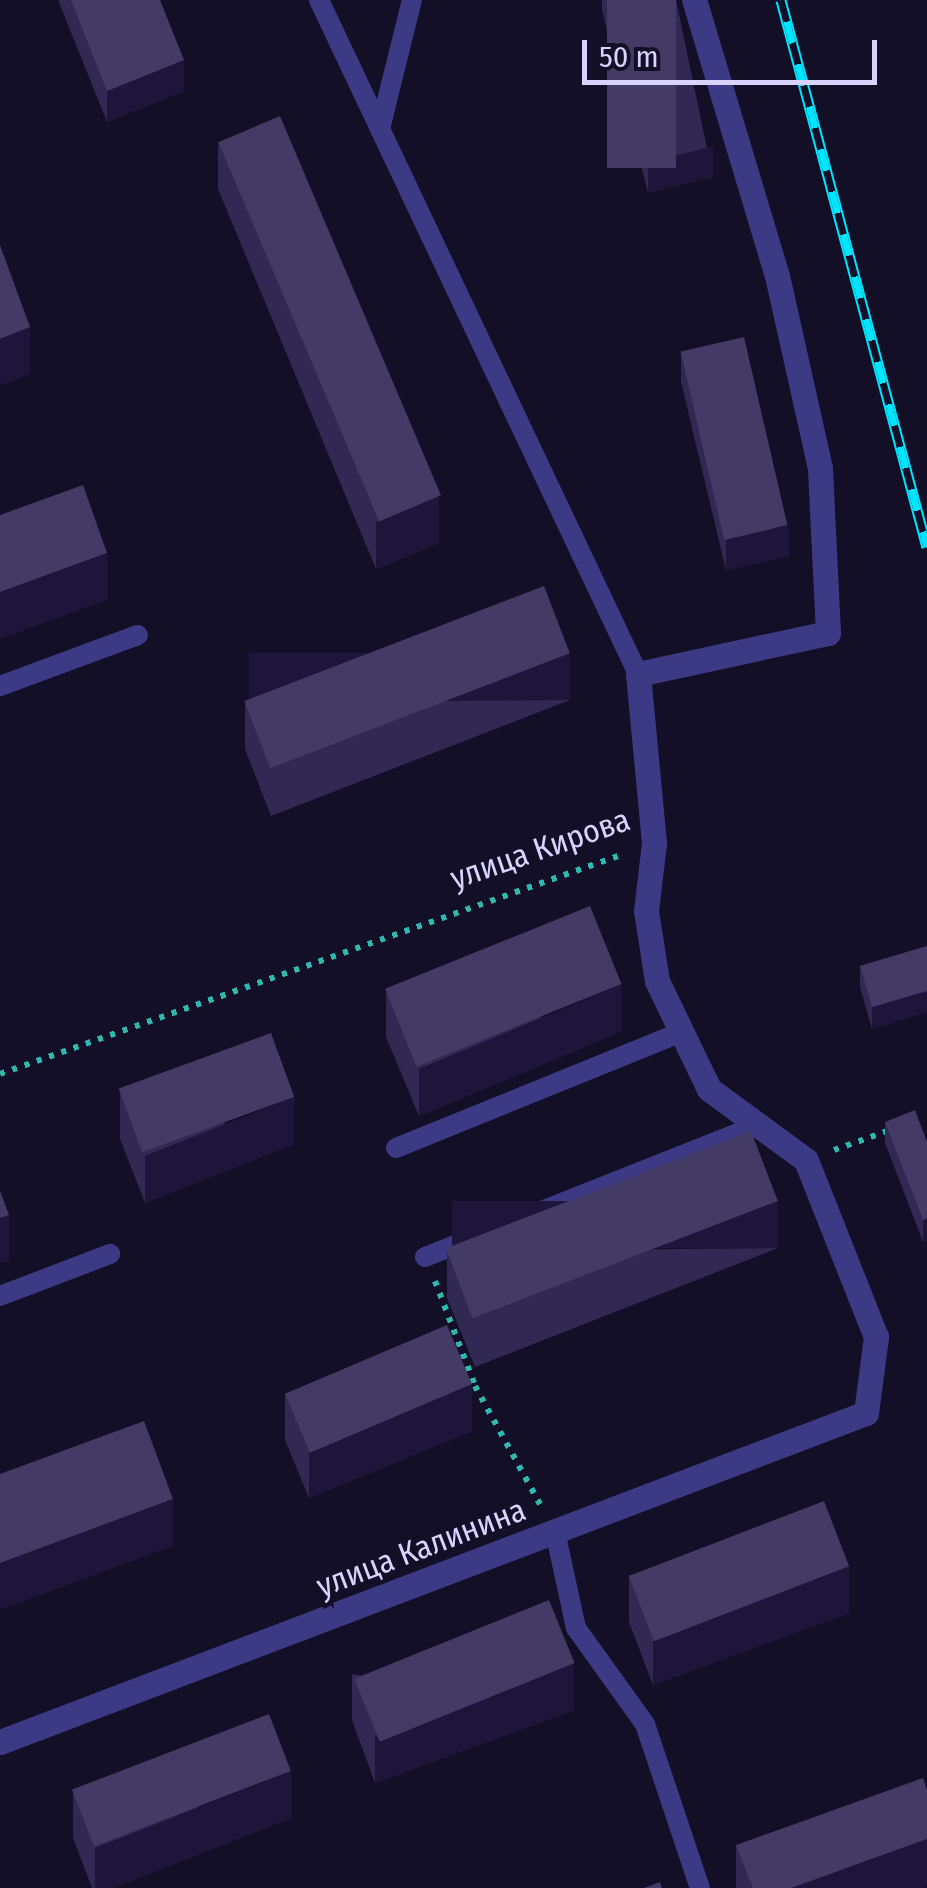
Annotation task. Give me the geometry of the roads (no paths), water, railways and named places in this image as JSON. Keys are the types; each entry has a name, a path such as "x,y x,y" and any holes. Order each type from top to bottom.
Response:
{"street":[{"path":"638,674 828,633 820,468 777,276 694,0"},
{"name":"улица Кирова","path":"638,674 654,843 646,911 657,981 681,1032"},
{"path":"681,1032 709,1089 762,1124"},
{"name":"улица Калинина","path":"0,1742 866,1414 876,1337 806,1160 762,1124"}],"lane":[{"path":"319,0 638,674"},
{"path":"380,129 412,0"},
{"path":"0,686 138,635"},
{"path":"396,1148 681,1032"},
{"path":"426,1256 762,1124"},
{"path":"0,1296 110,1254"},
{"path":"556,1531 576,1628 645,1724 700,1888"}],"railway":[{"path":"781,0 927,547"}]}
